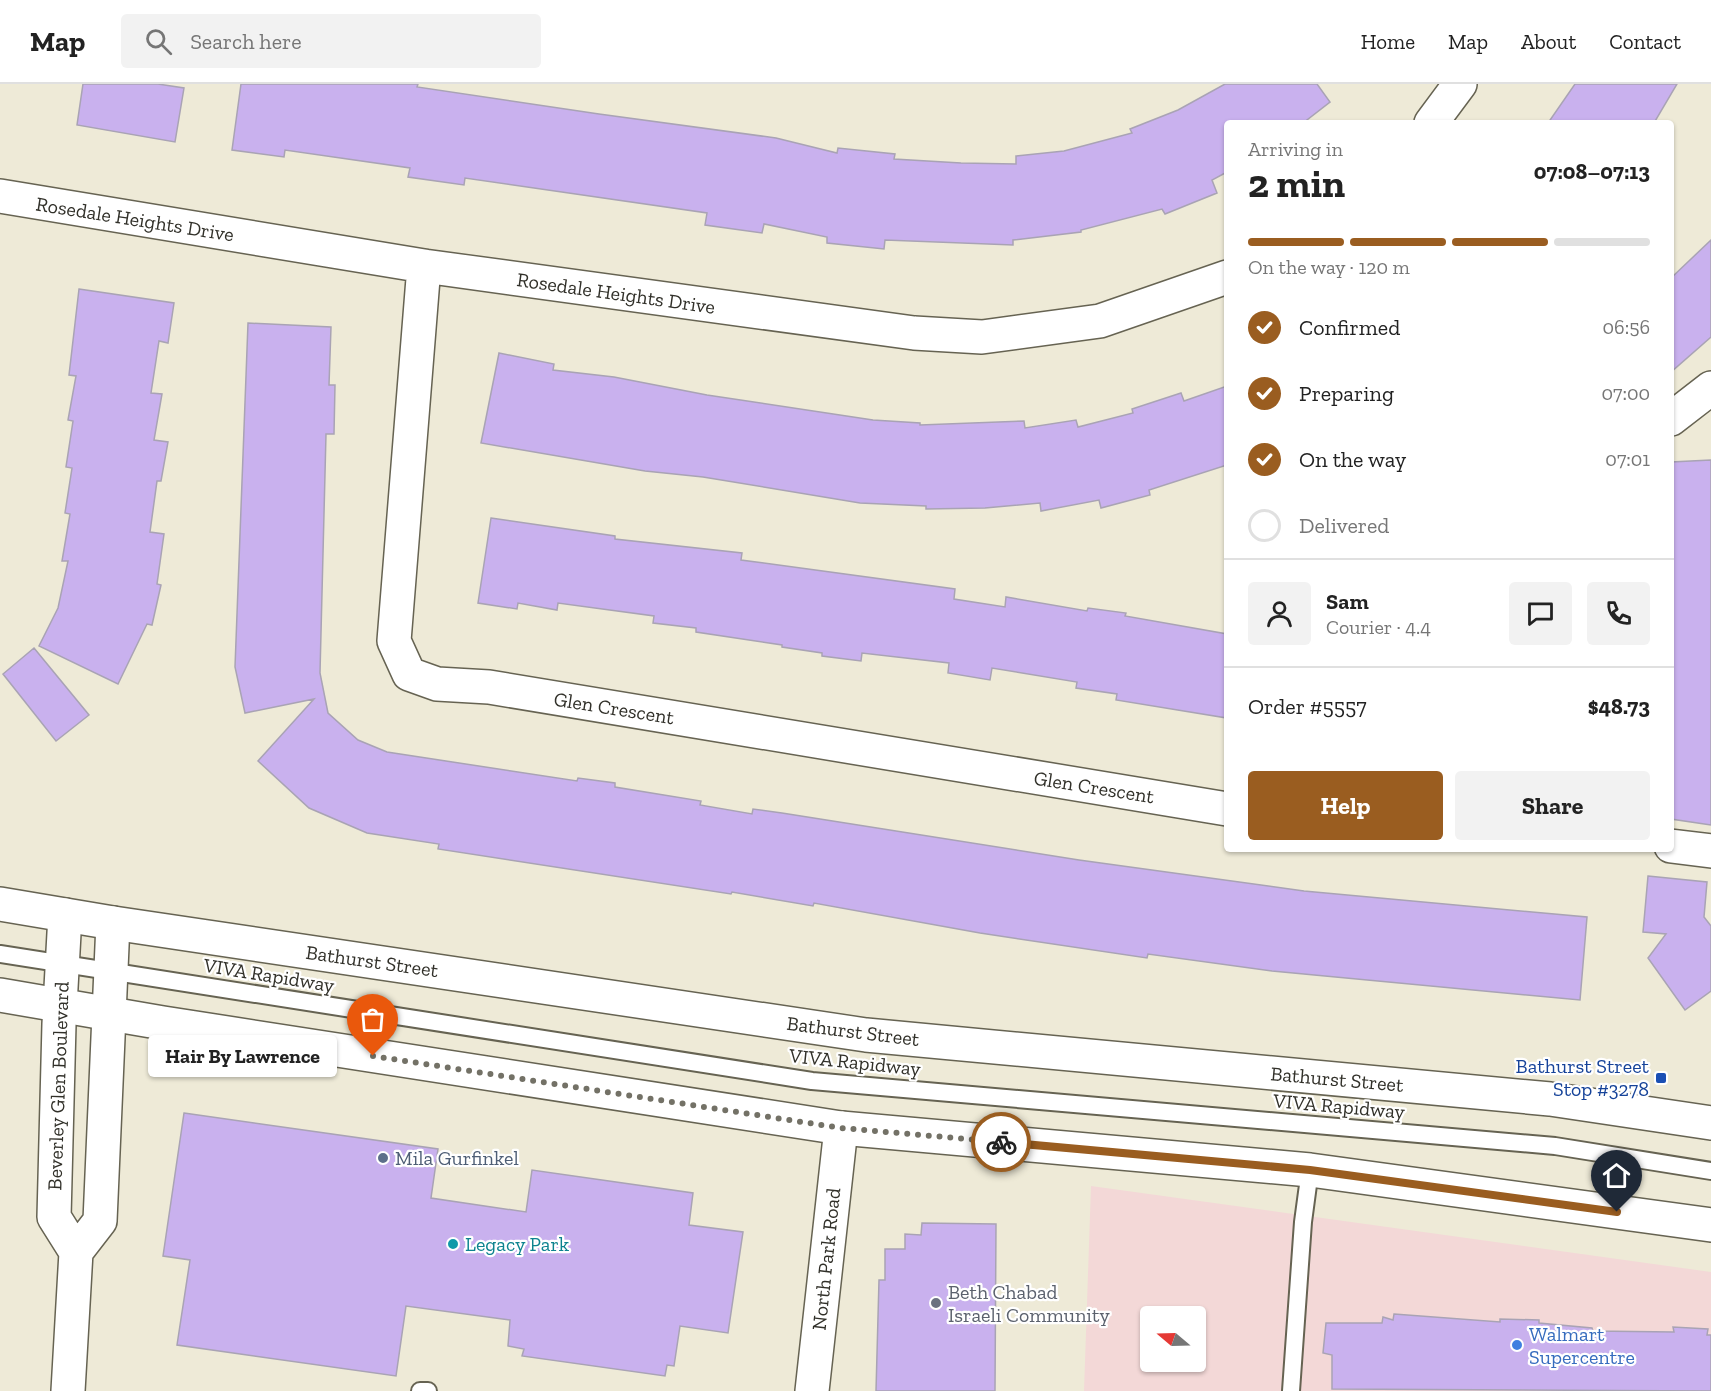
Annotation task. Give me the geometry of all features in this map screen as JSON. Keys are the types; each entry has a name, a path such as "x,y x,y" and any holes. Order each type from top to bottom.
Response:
{"street":[{"path":"1433,120 1460,84"},
{"name":"Rosedale Heights Drive","path":"0,196 424,266 914,333 982,337 1100,321 1224,278"},
{"name":"Glen Crescent","path":"424,266 394,641 409,674 437,684 501,689 1224,808"},
{"path":"1674,417 1711,388"},
{"path":"1674,846 1711,851"},
{"name":"Bathurst Street","path":"0,904 113,923 866,1035 1550,1099 1711,1124"},
{"name":"Beverley Glen Boulevard","path":"65,915 54,1217 76,1252"},
{"path":"68,1391 76,1252 100,1221 113,923"},
{"path":"0,995 841,1128 1310,1170 1711,1225"},
{"name":"North Park Road","path":"812,1391 841,1128"}],"lane":[{"name":"VIVA Rapidway","path":"0,954 812,1081 1555,1146 1711,1171"},
{"path":"1291,1391 1303,1222 1310,1170"},
{"path":"420,1391 428,1391"}],"shaded area":[{"path":"1091,1186 1711,1272 1711,1391 1084,1391"}],"building":[{"path":"83,84 158,84 184,88 175,142 77,125"},
{"path":"241,84 418,84 417,87 776,138 837,153 838,148 895,154 894,159 1016,164 1016,156 1064,151 1132,133 1130,129 1178,110 1225,84 1317,84 1330,102 1307,120 1224,120 1224,174 1212,180 1217,193 1165,214 1162,209 1081,230 1081,232 1013,240 1013,245 885,240 884,249 827,243 827,237 764,224 762,233 705,225 707,213 465,178 464,185 408,177 410,168 285,150 284,157 232,150"},
{"path":"1575,84 1677,84 1656,120 1550,120"},
{"path":"1711,240 1711,337 1674,369 1674,275"},
{"path":"79,289 174,303 168,343 159,341 151,393 162,394 154,440 168,442 161,481 157,481 150,532 164,534 157,584 161,585 152,625 147,624 118,684 39,646 58,608 68,561 62,561 70,514 65,513 72,468 66,467 73,421 68,420 76,376 69,375"},
{"path":"248,323 331,327 329,385 335,385 334,434 326,434 320,673 328,713 358,740 387,752 577,781 578,778 615,783 615,787 701,801 700,805 752,814 753,809 782,813 1079,860 1304,891 1587,917 1580,1000 1272,971 1148,954 1147,958 980,933 814,903 813,906 438,849 439,844 367,833 309,808 258,761 314,699 245,713 235,667"},
{"path":"499,353 554,364 553,370 614,377 707,395 873,420 920,423 920,425 1024,421 1025,428 1076,420 1078,427 1133,413 1132,409 1181,393 1184,401 1224,387 1224,466 1149,490 1150,495 1101,508 1099,500 1041,511 1040,503 985,508 926,509 926,506 860,503 703,477 645,471 481,443"},
{"path":"1711,460 1711,825 1674,819 1674,462"},
{"path":"491,518 615,536 615,539 742,553 741,560 955,589 954,599 1005,607 1006,597 1087,611 1088,608 1126,613 1125,616 1224,633 1224,718 1116,700 1117,694 1076,688 1077,682 992,668 990,680 948,673 949,663 862,653 861,661 822,656 822,653 782,647 782,645 696,632 696,628 653,623 654,616 558,603 557,610 518,603 517,609 478,603"},
{"path":"34,648 89,715 56,741 3,674"},
{"path":"1648,876 1707,882 1704,917 1711,926 1711,991 1685,1010 1648,958 1666,934 1643,932"},
{"name":"Legacy Park","path":"184,1113 438,1149 431,1198 526,1212 532,1170 693,1193 689,1225 743,1232 728,1333 680,1326 674,1366 667,1365 665,1376 522,1356 524,1349 508,1346 510,1320 406,1306 396,1376 177,1345 190,1260 163,1256"},
{"name":"Beth Chabad Israeli Community","path":"922,1223 996,1224 995,1391 876,1391 879,1280 885,1280 885,1249 905,1249 905,1234 921,1235"},
{"name":"Walmart Supercentre","path":"1394,1314 1500,1322 1500,1319 1539,1320 1539,1323 1592,1328 1593,1331 1674,1332 1673,1327 1708,1329 1707,1335 1711,1335 1711,1391 1332,1389 1332,1355 1323,1353 1326,1323 1382,1323 1383,1317 1393,1320"}],"way so far":[{"path":"373,1056 841,1128 1001,1142"}],"place":[{"name":"Hair By Lawrence","path":"373,1056"},
{"name":"Bathurst Street Stop #3278","path":"1661,1078"},
{"name":"Mila Gurfinkel","path":"383,1158"},
{"name":"Legacy Park","path":"453,1244"},
{"name":"Beth Chabad Israeli Community","path":"936,1303"},
{"name":"Walmart Supercentre","path":"1517,1345"}],"route":[{"path":"1001,1142 1310,1170 1617,1212"}]}
